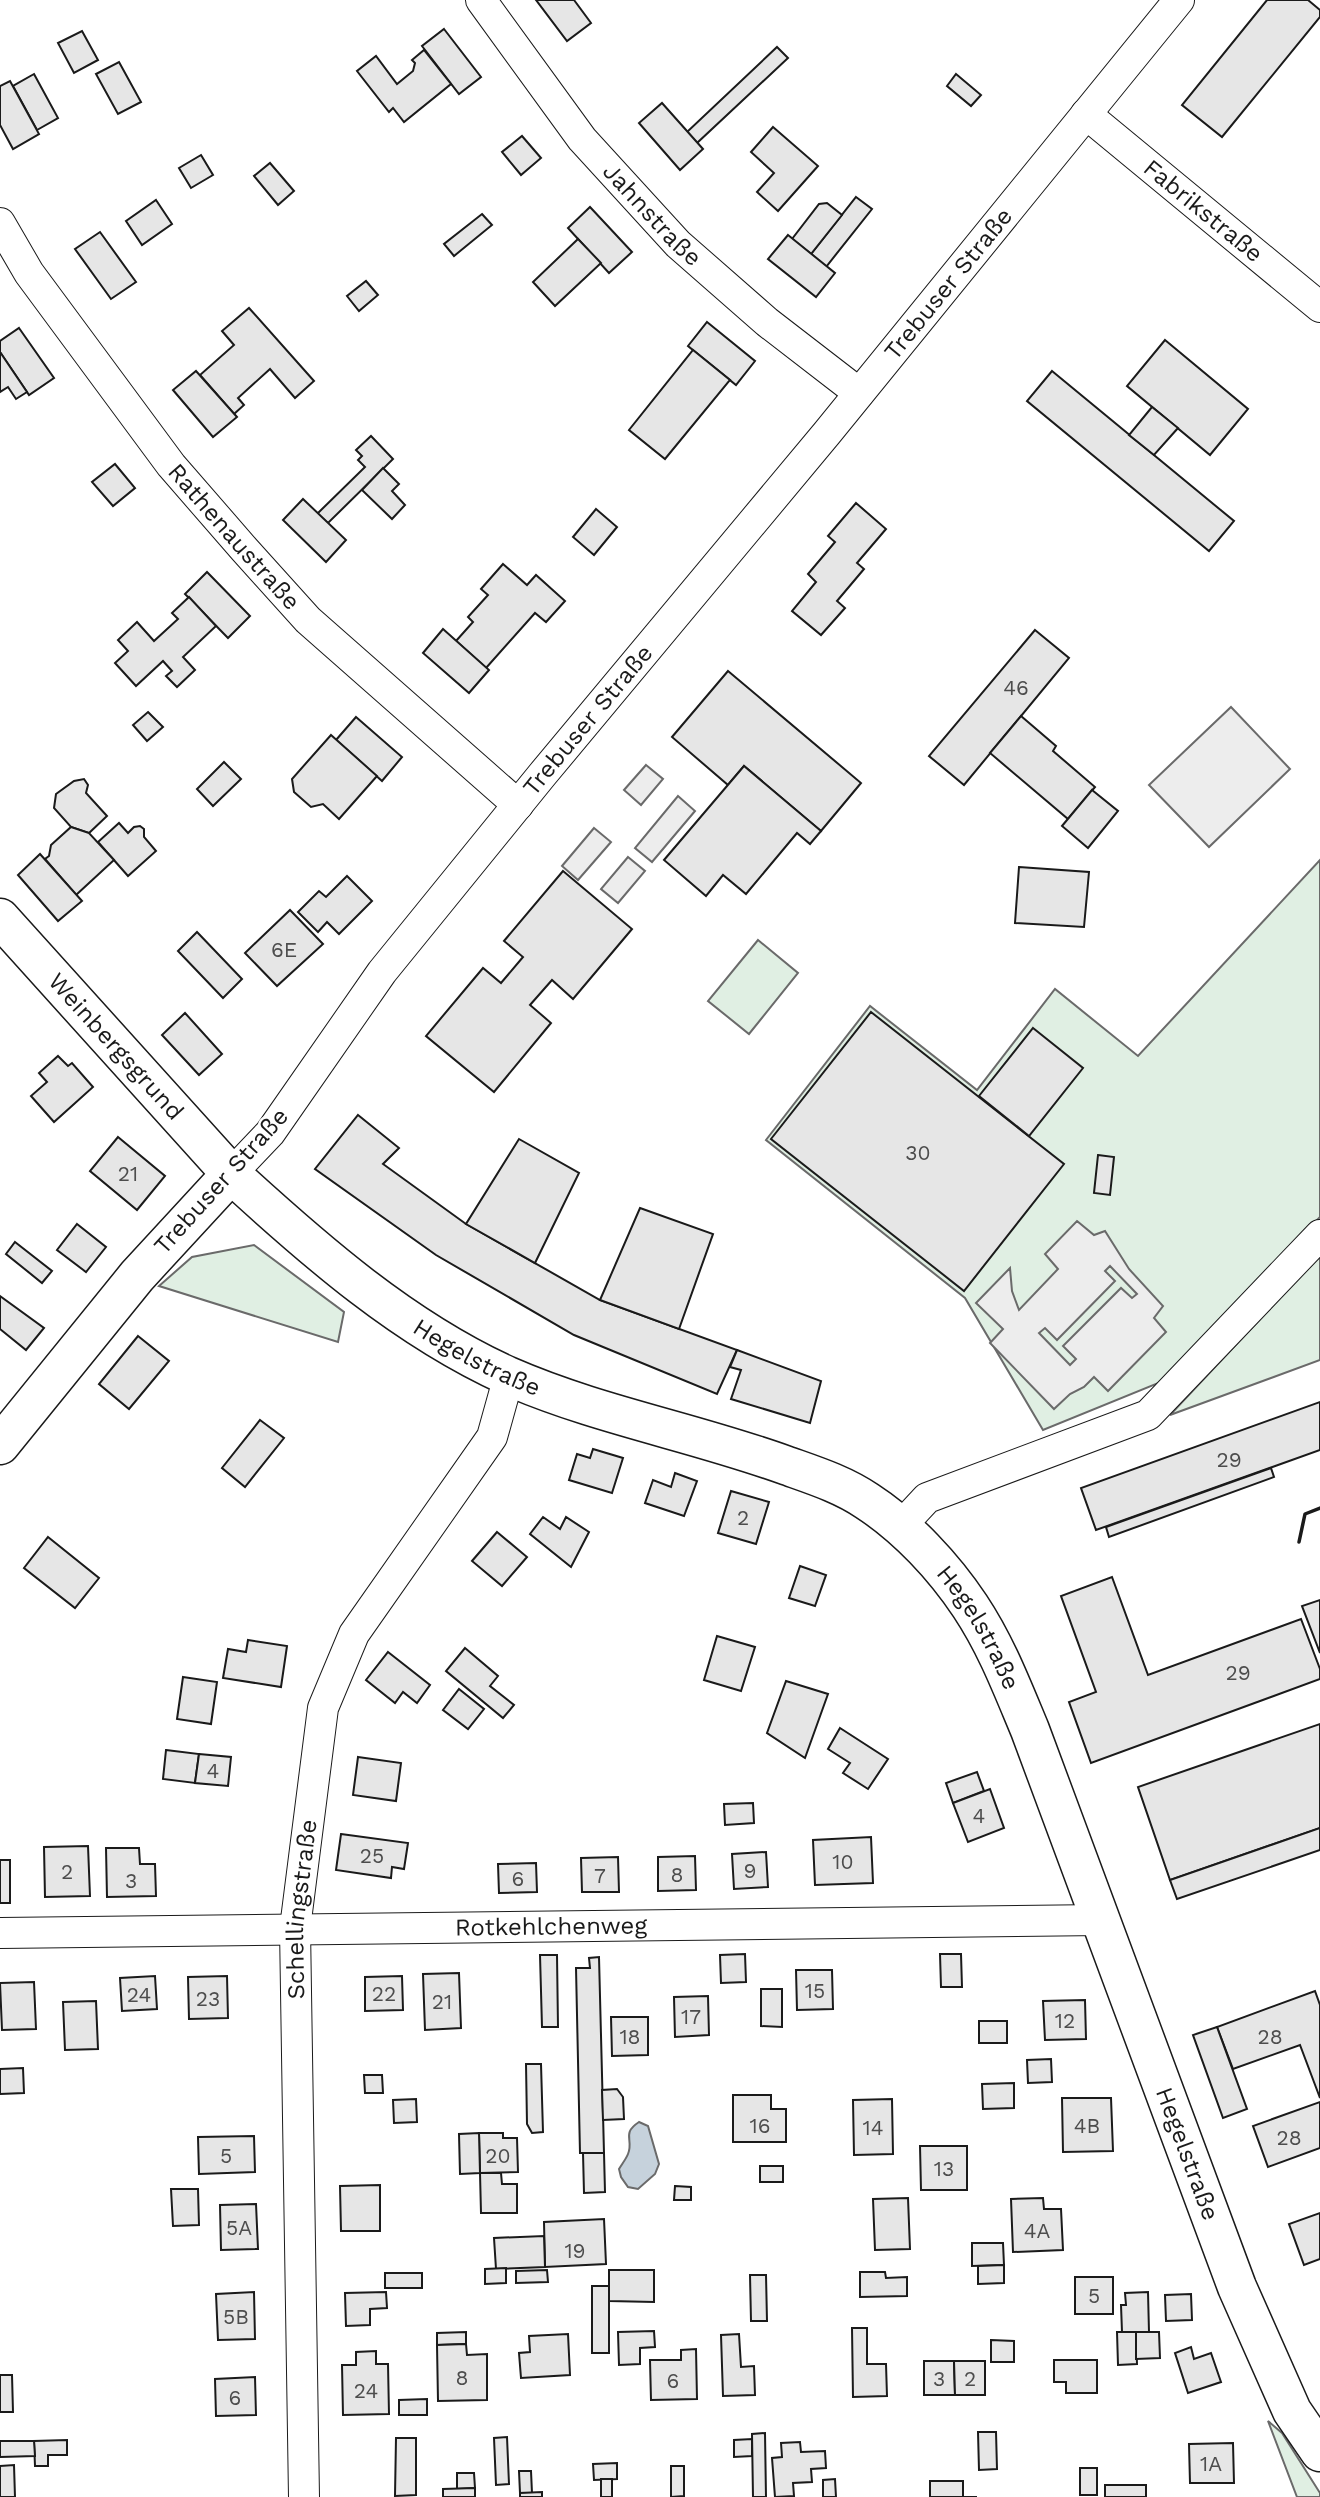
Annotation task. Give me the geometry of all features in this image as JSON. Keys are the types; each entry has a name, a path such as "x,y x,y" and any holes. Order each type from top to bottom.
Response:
{"main road":[{"name":"Weinbergsgrund","path":"0,918 231,1174"},
{"name":"Hegelstraße","path":"231,1174 276,1215 382,1301 461,1352 509,1376 578,1402 742,1449 837,1484 867,1501 925,1550 969,1605 995,1647 1030,1730 1102,1920 1237,2287 1287,2401 1320,2452"},
{"name":"Trebuser Straße","path":"0,1445 137,1276 231,1174"}],"street":[{"name":"Jahnstraße","path":"481,0 582,139 678,244 767,322 859,393"},
{"name":"Trebuser Straße","path":"231,1174 270,1133 382,972 1179,0"},
{"name":"Fabrikstraße","path":"1086,114 1320,307"},
{"name":"Rathenaustraße","path":"0,223 29,273 171,465 244,549 308,620 518,805"},
{"path":"900,1527 927,1498 1148,1415 1320,1235"},
{"name":"Schellingstraße","path":"304,2497 295,1928 323,1708 354,1634 492,1437 509,1376"},
{"name":"Rotkehlchenweg","path":"0,1933 1102,1920"}],"green space":[{"path":"1320,860 1320,1217 1161,1382 1043,1430 965,1298 766,1140 870,1006 977,1090 1055,989 1138,1056"},
{"path":"758,940 798,973 749,1034 708,1001"},
{"path":"254,1245 344,1312 338,1342 159,1286 192,1257"},
{"path":"1320,1255 1320,1360 1170,1415"},
{"path":"1268,2421 1282,2433 1320,2497 1297,2497"}],"shaded area":[{"path":"1231,707 1290,769 1209,847 1149,785"},
{"path":"646,765 663,779 641,805 624,790"},
{"path":"678,796 695,811 652,862 635,848"},
{"path":"594,828 611,842 578,880 562,866"},
{"path":"628,857 645,871 618,903 601,889"},
{"path":"1077,1221 1094,1235 1105,1231 1129,1269 1163,1306 1154,1318 1166,1332 1108,1391 1094,1377 1054,1409 990,1343 1003,1329 976,1303 1010,1268 1012,1291 1019,1310 1058,1269 1045,1254","holes":["1110,1266 1137,1294 1132,1298 1121,1288 1063,1346 1076,1359 1070,1365 1039,1333 1045,1328 1057,1340 1115,1281 1105,1271"]},
{"path":"639,2122 648,2126 659,2164 655,2174 638,2189 628,2187 619,2169 628,2154 629,2133"}],"building":[{"path":"536,0 574,0 591,23 567,41"},
{"path":"1267,0 1308,0 1320,10 1320,17 1222,137 1182,105"},
{"path":"444,29 481,77 459,94 422,46"},
{"path":"82,31 98,60 74,73 58,43"},
{"path":"777,47 788,58 697,143 687,132"},
{"path":"424,50 451,84 404,122 393,108 389,112 357,71 376,56 397,84 413,71 415,63 412,60"},
{"path":"119,62 141,102 118,114 96,74"},
{"path":"34,74 58,118 37,130 13,86"},
{"path":"956,74 981,95 971,106 947,86"},
{"path":"10,81 39,134 13,149 0,125 0,86"},
{"path":"662,103 703,149 680,170 639,123"},
{"path":"773,127 818,166 778,211 757,192 774,173 751,152"},
{"path":"522,136 541,158 521,175 502,152"},
{"path":"201,155 213,175 191,188 179,168"},
{"path":"270,163 294,191 278,205 254,176"},
{"path":"856,197 872,209 826,267 811,254"},
{"path":"156,200 172,224 142,245 126,221"},
{"path":"827,203 842,215 811,254 792,239 819,204"},
{"path":"590,207 632,252 609,273 568,228"},
{"path":"482,214 492,225 454,256 444,244"},
{"path":"100,232 136,282 111,299 75,249"},
{"path":"788,235 835,273 816,297 768,259"},
{"path":"578,239 601,263 555,306 533,282"},
{"path":"366,281 378,295 359,311 347,296"},
{"path":"249,308 314,381 295,398 270,369 238,398 244,405 234,414 200,375 234,345 222,331"},
{"path":"707,322 755,361 736,385 688,346"},
{"path":"19,328 54,378 29,395 0,352 0,341"},
{"path":"1165,340 1248,409 1210,455 1127,386"},
{"path":"693,350 730,380 665,459 629,430"},
{"path":"0,352 27,392 16,399 8,387 0,392"},
{"path":"196,371 237,417 213,437 173,390"},
{"path":"1052,371 1234,521 1209,551 1027,401"},
{"path":"1152,407 1178,428 1154,455 1129,435"},
{"path":"371,436 393,459 328,523 317,514 365,467 358,460 362,456 356,450"},
{"path":"115,464 135,488 113,506 92,482"},
{"path":"383,468 399,484 392,491 405,505 392,519 362,490"},
{"path":"303,499 346,540 326,562 283,520"},
{"path":"856,503 886,529 857,563 864,569 837,601 845,608 821,635 792,611 816,582 808,574 835,542 828,536"},
{"path":"596,509 617,527 594,555 573,537"},
{"path":"503,564 527,585 536,575 565,601 546,622 535,613 486,668 456,641 473,622 468,617 488,595 481,589"},
{"path":"207,572 250,616 228,638 185,594"},
{"path":"189,597 216,626 183,657 195,670 177,687 166,676 172,671 163,661 136,686 115,663 128,651 118,640 137,622 154,641 178,619 172,613"},
{"path":"443,629 489,670 469,693 423,653"},
{"path":"1035,630 1069,658 964,785 929,756"},
{"path":"728,671 861,783 821,831 744,766 728,785 672,737"},
{"path":"148,712 163,727 147,741 133,725"},
{"path":"1021,716 1056,746 1053,751 1095,787 1068,819 990,753"},
{"path":"356,717 402,757 382,781 336,740"},
{"path":"331,735 377,776 339,819 323,804 311,807 294,792 292,779"},
{"path":"224,762 241,779 213,806 197,789"},
{"path":"744,766 821,831 810,844 797,833 746,894 723,875 706,896 664,860"},
{"path":"84,779 88,785 86,793 107,816 89,833 71,827 54,808 56,794 74,781"},
{"path":"1092,790 1118,811 1088,848 1062,826"},
{"path":"119,823 128,833 134,827 140,826 144,829 144,837 156,851 128,876 98,842"},
{"path":"71,827 89,833 114,860 76,895 45,859 49,856 51,845"},
{"path":"40,854 82,901 58,921 18,875"},
{"path":"1019,867 1089,872 1084,927 1015,923"},
{"path":"563,871 632,929 573,999 552,980 530,1005 551,1023 494,1092 426,1036 483,968 501,983 523,957 504,941"},
{"path":"347,876 372,901 339,934 327,922 318,932 298,912 319,891 326,897"},
{"path":"290,910 323,944 277,986 245,953"},
{"path":"197,932 242,979 223,998 178,951"},
{"path":"871,1012 1064,1164 964,1291 771,1139"},
{"path":"185,1013 222,1054 199,1075 162,1035"},
{"path":"1033,1028 1083,1068 1029,1136 979,1096"},
{"path":"58,1056 68,1066 72,1063 93,1087 54,1122 31,1096 47,1082 39,1073"},
{"path":"358,1115 399,1148 383,1164 466,1224 600,1300 737,1350 717,1394 574,1335 436,1255 315,1169"},
{"path":"118,1137 165,1176 137,1210 90,1171"},
{"path":"519,1139 579,1173 535,1263 466,1224"},
{"path":"1098,1155 1114,1157 1110,1195 1094,1193"},
{"path":"640,1208 713,1234 679,1329 600,1300"},
{"path":"77,1224 106,1247 86,1272 57,1250"},
{"path":"15,1242 52,1271 42,1283 6,1254"},
{"path":"0,1296 44,1328 26,1350 0,1329"},
{"path":"138,1336 169,1361 129,1409 99,1384"},
{"path":"737,1350 821,1381 810,1423 731,1399 741,1370 730,1367"},
{"path":"1320,1402 1320,1450 1096,1530 1081,1488"},
{"path":"260,1420 284,1438 245,1487 222,1468"},
{"path":"593,1449 623,1458 612,1493 569,1480 577,1454 590,1458"},
{"path":"1271,1468 1274,1477 1109,1537 1106,1527"},
{"path":"675,1473 697,1481 684,1516 645,1503 653,1480 671,1487"},
{"path":"731,1491 769,1502 756,1544 718,1533"},
{"path":"543,1517 560,1529 566,1517 589,1532 571,1567 530,1534"},
{"path":"497,1532 527,1557 502,1586 472,1561"},
{"path":"48,1537 99,1578 75,1608 24,1568"},
{"path":"800,1566 826,1575 815,1606 789,1598"},
{"path":"1112,1577 1148,1675 1301,1619 1320,1669 1320,1679 1091,1763 1069,1702 1096,1692 1061,1596"},
{"path":"1320,1600 1320,1653 1302,1606"},
{"path":"717,1636 755,1647 741,1691 704,1680"},
{"path":"248,1640 287,1646 281,1687 223,1678 228,1649 246,1652"},
{"path":"465,1648 498,1676 490,1686 514,1705 503,1718 446,1671"},
{"path":"388,1652 430,1685 417,1703 403,1692 395,1703 366,1680"},
{"path":"183,1677 217,1682 211,1724 177,1719"},
{"path":"786,1681 828,1694 805,1758 767,1733"},
{"path":"459,1689 484,1709 468,1729 443,1710"},
{"path":"1320,1724 1320,1828 1170,1880 1138,1787"},
{"path":"840,1728 888,1759 868,1789 843,1773 850,1763 828,1749"},
{"path":"166,1750 199,1754 195,1783 163,1779"},
{"path":"199,1754 231,1757 228,1786 195,1783"},
{"path":"358,1757 401,1763 396,1801 353,1795"},
{"path":"977,1772 984,1791 953,1803 946,1783"},
{"path":"990,1789 1004,1828 968,1842 953,1803"},
{"path":"753,1803 754,1823 725,1825 724,1804"},
{"path":"1320,1828 1320,1850 1177,1899 1170,1880"},
{"path":"341,1834 408,1843 404,1869 392,1867 391,1878 336,1870"},
{"path":"871,1837 873,1883 815,1885 813,1840"},
{"path":"88,1846 90,1896 45,1897 44,1847"},
{"path":"106,1848 139,1848 140,1864 155,1864 156,1896 107,1897"},
{"path":"766,1852 768,1887 734,1889 732,1854"},
{"path":"695,1856 696,1890 658,1891 658,1857"},
{"path":"618,1857 619,1892 582,1892 581,1858"},
{"path":"0,1860 10,1860 10,1903 0,1903"},
{"path":"536,1863 537,1892 499,1893 498,1864"},
{"path":"745,1954 746,1982 721,1983 720,1955"},
{"path":"940,1954 961,1954 962,1987 941,1987"},
{"path":"540,1955 557,1955 558,2027 542,2027"},
{"path":"599,1957 604,2153 580,2153 576,1968 590,1968 589,1958"},
{"path":"796,1970 832,1970 833,2009 797,2010"},
{"path":"459,1973 461,2028 425,2030 423,1974"},
{"path":"155,1976 157,2009 122,2011 120,1978"},
{"path":"227,1976 228,2018 189,2019 188,1977"},
{"path":"402,1976 403,2010 365,2011 365,1977"},
{"path":"34,1982 36,2029 2,2030 0,1983"},
{"path":"761,1989 782,1989 782,2027 761,2026"},
{"path":"1315,1991 1320,2005 1320,2098 1300,2045 1233,2069 1217,2027"},
{"path":"708,1996 709,2035 675,2037 674,1997"},
{"path":"1085,2000 1086,2039 1045,2040 1043,2001"},
{"path":"96,2001 98,2049 65,2050 63,2002"},
{"path":"611,2017 648,2017 648,2055 612,2056"},
{"path":"979,2021 1007,2021 1007,2043 979,2043"},
{"path":"1217,2027 1247,2109 1223,2118 1193,2035"},
{"path":"1051,2059 1052,2082 1028,2083 1027,2060"},
{"path":"526,2064 541,2064 543,2132 532,2133 527,2124"},
{"path":"23,2068 24,2093 0,2094 0,2069"},
{"path":"364,2075 382,2075 383,2093 365,2093"},
{"path":"1014,2083 1014,2108 983,2109 982,2084"},
{"path":"617,2089 623,2097 624,2119 603,2120 602,2090"},
{"path":"733,2095 771,2095 771,2109 786,2109 786,2142 733,2142"},
{"path":"1062,2098 1111,2098 1113,2151 1063,2152"},
{"path":"416,2099 417,2122 394,2123 393,2100"},
{"path":"892,2099 893,2154 854,2155 853,2100"},
{"path":"1320,2102 1320,2148 1268,2167 1253,2126"},
{"path":"479,2133 503,2133 503,2138 517,2138 518,2172 480,2173"},
{"path":"479,2133 480,2173 460,2174 459,2134"},
{"path":"254,2136 255,2172 199,2174 198,2137"},
{"path":"920,2146 967,2146 967,2190 921,2190"},
{"path":"583,2153 604,2153 605,2192 584,2193"},
{"path":"760,2166 783,2166 783,2182 760,2182"},
{"path":"480,2173 501,2173 502,2184 517,2184 517,2213 481,2213"},
{"path":"380,2185 380,2231 341,2231 340,2186"},
{"path":"675,2186 691,2187 691,2200 674,2200"},
{"path":"171,2189 198,2189 199,2225 173,2226"},
{"path":"908,2198 910,2249 875,2250 873,2199"},
{"path":"1043,2198 1044,2209 1061,2209 1063,2250 1013,2252 1011,2199"},
{"path":"256,2204 258,2249 221,2250 220,2205"},
{"path":"1320,2213 1320,2259 1304,2265 1289,2224"},
{"path":"604,2219 606,2264 545,2267 544,2222"},
{"path":"544,2236 545,2267 496,2269 494,2238"},
{"path":"972,2243 1003,2243 1004,2265 972,2266"},
{"path":"1004,2265 1004,2283 978,2284 978,2266"},
{"path":"506,2268 506,2283 485,2284 485,2269"},
{"path":"547,2270 548,2282 516,2283 516,2271"},
{"path":"609,2270 654,2270 654,2302 609,2301"},
{"path":"860,2272 885,2272 886,2278 907,2277 907,2296 860,2297"},
{"path":"385,2273 422,2273 422,2288 385,2288"},
{"path":"750,2275 766,2275 767,2321 751,2321"},
{"path":"1075,2277 1113,2277 1113,2314 1075,2314"},
{"path":"592,2286 609,2286 609,2353 592,2353"},
{"path":"254,2292 255,2339 218,2340 216,2294"},
{"path":"386,2292 387,2308 370,2309 370,2325 346,2326 345,2293"},
{"path":"1148,2292 1149,2332 1122,2332 1121,2305 1126,2305 1125,2293"},
{"path":"1191,2294 1192,2320 1166,2321 1165,2295"},
{"path":"852,2328 867,2328 867,2364 886,2364 887,2396 853,2397"},
{"path":"654,2331 655,2347 640,2348 640,2364 619,2365 618,2332"},
{"path":"466,2332 466,2344 437,2345 437,2333"},
{"path":"1117,2332 1136,2332 1137,2364 1118,2365"},
{"path":"1136,2332 1159,2332 1160,2358 1136,2359"},
{"path":"568,2334 570,2375 521,2378 519,2353 530,2352 529,2336"},
{"path":"739,2334 741,2367 754,2366 755,2395 723,2396 721,2335"},
{"path":"991,2340 1014,2341 1014,2362 991,2362"},
{"path":"466,2344 467,2355 487,2354 487,2400 438,2401 437,2345"},
{"path":"1191,2347 1194,2359 1211,2353 1221,2382 1188,2393 1175,2353"},
{"path":"696,2349 697,2399 651,2400 650,2360 681,2360 681,2350"},
{"path":"376,2351 376,2364 388,2364 389,2414 343,2415 342,2365 356,2365 356,2352"},
{"path":"1054,2360 1097,2360 1097,2393 1066,2393 1066,2382 1054,2382"},
{"path":"924,2361 954,2361 955,2395 924,2395"},
{"path":"954,2361 985,2361 985,2395 955,2395"},
{"path":"0,2375 12,2375 13,2412 0,2412"},
{"path":"255,2377 256,2415 216,2416 215,2379"},
{"path":"427,2399 427,2415 399,2415 399,2400"},
{"path":"978,2432 996,2432 997,2469 979,2470"},
{"path":"765,2433 766,2497 753,2497 752,2434"},
{"path":"507,2437 509,2484 496,2485 494,2438"},
{"path":"396,2438 416,2438 416,2495 395,2496"},
{"path":"752,2439 752,2456 734,2457 734,2440"},
{"path":"67,2440 67,2455 48,2455 48,2466 35,2466 34,2441"},
{"path":"0,2441 34,2441 35,2456 0,2457"},
{"path":"800,2442 801,2452 825,2451 826,2468 811,2469 812,2482 793,2483 794,2496 775,2497 772,2458 782,2457 781,2443"},
{"path":"1233,2443 1234,2483 1190,2483 1189,2444"},
{"path":"617,2463 617,2479 594,2480 593,2464"},
{"path":"14,2465 15,2497 0,2497 0,2466"},
{"path":"671,2466 684,2466 684,2496 671,2497"},
{"path":"1080,2468 1097,2468 1097,2495 1080,2495"},
{"path":"519,2471 531,2471 532,2493 520,2493"},
{"path":"457,2473 474,2473 475,2488 457,2489"},
{"path":"601,2479 612,2479 612,2497 601,2497"},
{"path":"835,2479 836,2497 823,2497 823,2480"},
{"path":"930,2481 963,2481 963,2497 930,2497"},
{"path":"1105,2485 1146,2485 1146,2497 1105,2497"},
{"path":"475,2488 475,2497 443,2497 443,2489"},
{"path":"542,2492 542,2497 520,2497 520,2493"}],"wall":[{"path":"1299,1542 1305,1514 1320,1508"}]}
